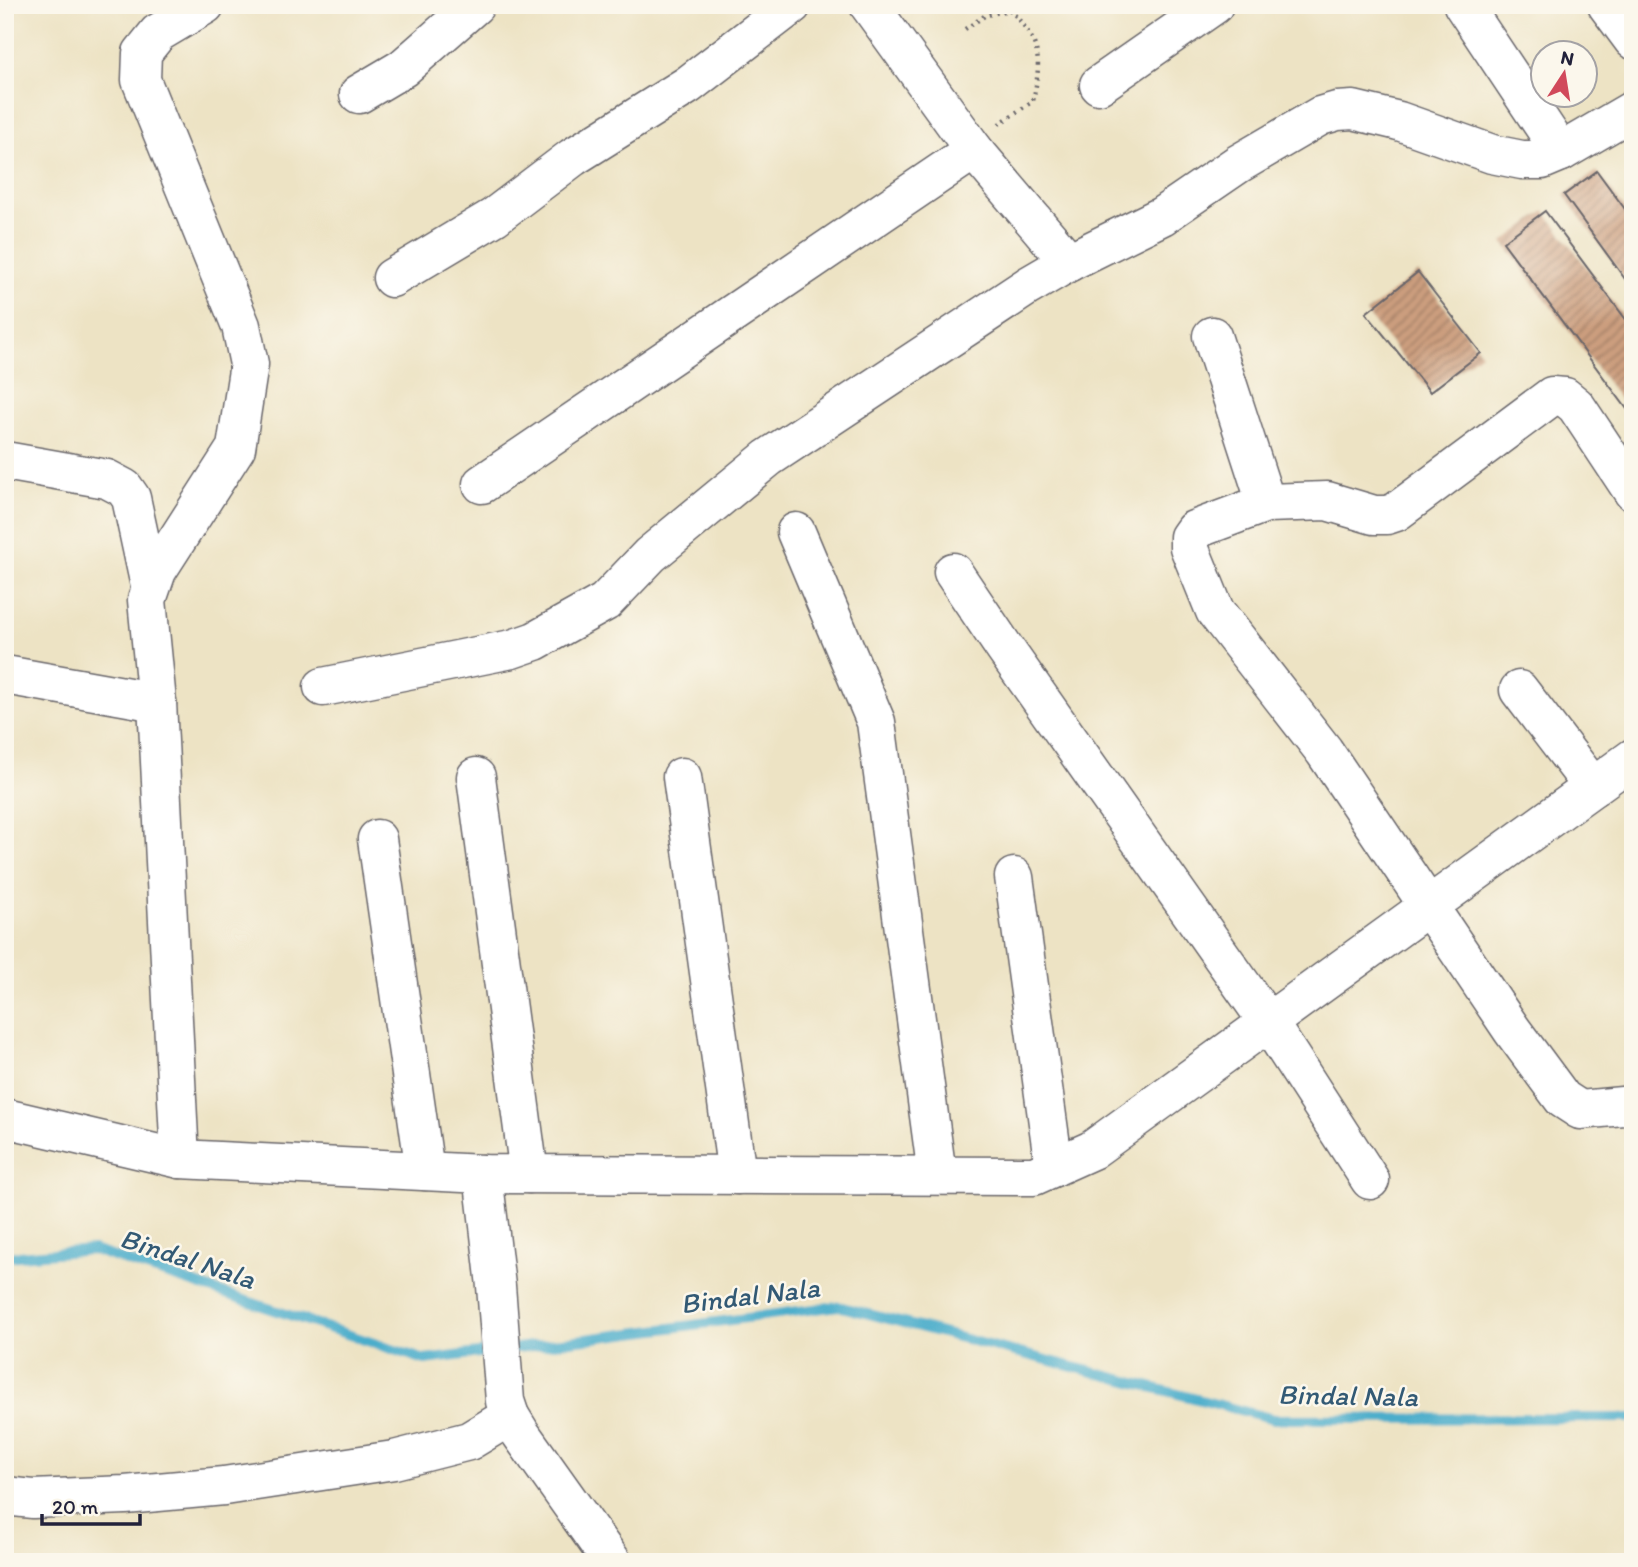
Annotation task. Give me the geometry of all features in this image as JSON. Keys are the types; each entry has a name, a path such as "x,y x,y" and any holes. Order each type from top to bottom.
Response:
{"street":[{"path":"180,1159 157,702 146,600 150,586 236,448 249,363 241,326 141,80 142,53 158,33 205,5"},
{"path":"359,94 403,68 475,5"},
{"path":"392,278 494,217 573,157 688,85 792,5"},
{"path":"869,5 974,150 1069,262"},
{"path":"1099,85 1214,5"},
{"path":"1464,5 1561,152"},
{"path":"1607,5 1633,40"},
{"path":"323,687 512,649 535,641 589,612 605,602 650,555 768,458 1017,293 1069,262 1162,216 1238,164 1320,116 1353,110 1399,121 1492,154 1522,160 1542,160 1561,152 1633,110"},
{"path":"482,484 974,150"},
{"path":"1212,336 1266,503"},
{"path":"1633,492 1576,406 1565,397 1552,396 1396,512 1374,515 1327,501 1266,503 1194,530 1189,537 1189,547 1215,611 1324,751 1512,1030 1563,1099 1580,1110 1633,1105"},
{"path":"5,461 107,479 124,488 131,498 150,586"},
{"path":"796,532 876,722 937,1175"},
{"path":"953,572 1268,1022 1370,1180"},
{"path":"5,675 157,702"},
{"path":"1519,690 1593,787"},
{"path":"5,1118 180,1159 483,1174 1034,1176 1092,1150 1633,758"},
{"path":"476,777 529,1174"},
{"path":"682,777 737,1175"},
{"path":"377,839 425,1171"},
{"path":"1014,877 1054,1167"},
{"path":"483,1174 508,1408 521,1434 612,1562"},
{"path":"5,1496 33,1499 187,1490 394,1460 469,1441 508,1408"}],"path":[{"path":"965,29 986,15 1010,10 1028,28 1037,48 1039,74 1033,101 1001,122 974,150"}],"building":[{"path":"1597,171 1633,220 1633,290 1564,195"},
{"path":"1545,211 1633,329 1633,417 1503,242"},
{"path":"1418,272 1481,353 1430,392 1366,313"}],"waterway":[{"name":"Bindal Nala","path":"5,1257 93,1250 425,1360 494,1351"},
{"name":"Bindal Nala","path":"509,1349 838,1306 1274,1419 1633,1418"}]}
